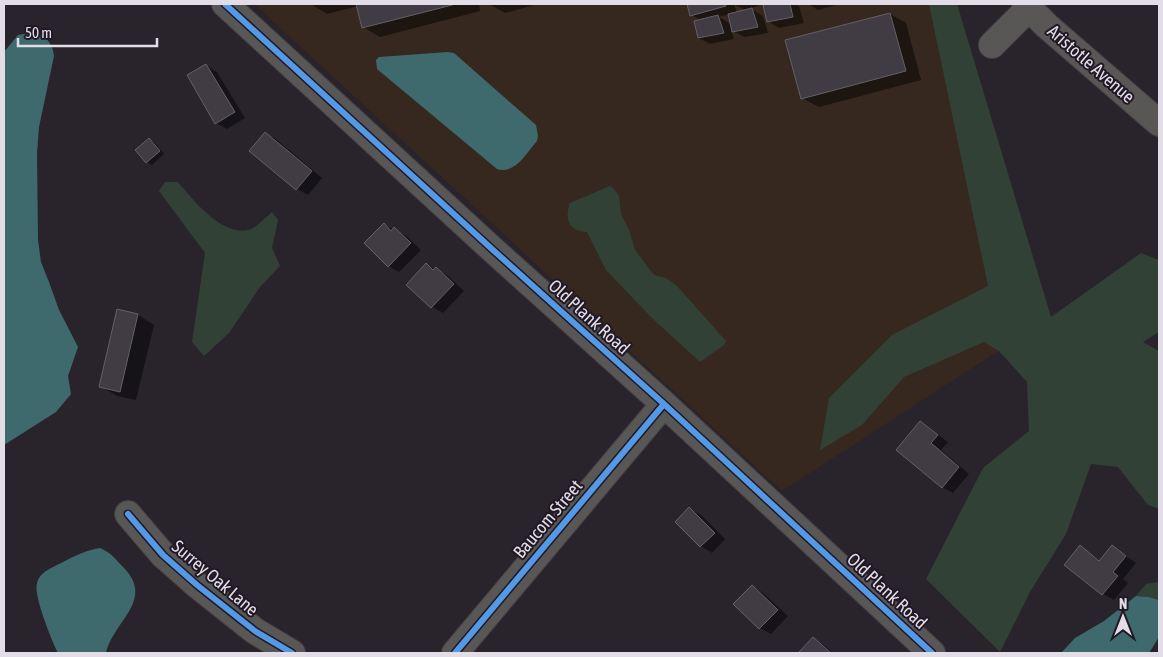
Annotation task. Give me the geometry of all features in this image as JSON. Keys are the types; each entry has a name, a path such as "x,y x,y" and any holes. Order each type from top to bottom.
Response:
{"street":[{"name":"Old Plank Road","path":"225,4 664,404 932,653"},
{"path":"992,45 1027,6"},
{"name":"Aristotle Avenue","path":"1027,6 1159,123"},
{"name":"Baucom Street","path":"455,653 664,404"},
{"name":"Surrey Oak Lane","path":"128,514 163,555 197,585 255,631 292,653"}],"shaded area":[{"path":"254,4 957,4 1051,317 782,491"}],"green space":[{"path":"929,4 957,4 1051,317 1141,253 1159,260 1159,332 1143,342 1159,351 1159,509 1148,505 1118,467 1091,464 1066,534 1030,592 1000,652 926,579 983,468 1029,431 1027,382 999,351 984,342 904,377 862,425 820,450 829,398 892,335 988,286"},
{"path":"165,182 178,182 210,216 230,228 241,231 251,229 272,212 278,220 272,248 280,266 260,287 229,333 204,356 192,342 205,253 159,191"},
{"path":"610,186 619,196 621,214 629,230 635,250 654,275 666,278 677,286 726,341 724,345 700,362 652,318 606,270 587,232 576,229 570,224 568,209 570,203"},
{"path":"1159,582 1159,600 1136,596 1146,584"}],"water":[{"path":"35,32 42,35 48,41 54,56 39,127 37,153 38,240 41,262 59,310 78,347 68,376 71,394 56,412 4,445 4,52 18,35"},
{"path":"454,53 536,125 537,141 515,166 503,170 497,169 377,69 376,60 379,57"},
{"path":"100,548 113,556 132,579 135,590 130,610 110,641 106,653 58,653 40,607 37,583 44,572 90,550"},
{"path":"1136,596 1159,600 1159,637 1149,653 1061,653 1075,638 1104,621"}],"building":[{"path":"356,4 456,4 362,28"},
{"path":"687,4 725,4 726,6 690,16"},
{"path":"790,4 793,17 767,22 763,5"},
{"path":"752,8 758,27 732,32 728,14"},
{"path":"890,13 906,71 801,99 785,40"},
{"path":"718,15 724,33 698,38 694,21"},
{"path":"206,64 235,112 215,124 187,75"},
{"path":"265,132 312,171 296,190 249,151"},
{"path":"149,138 160,151 146,163 135,150"},
{"path":"384,223 391,231 394,227 411,243 388,267 364,243"},
{"path":"426,263 433,270 436,267 454,284 431,308 406,285"},
{"path":"117,309 138,314 120,392 99,387"},
{"path":"920,421 938,435 931,443 959,467 942,488 896,450"},
{"path":"689,507 715,533 700,547 675,522"},
{"path":"1080,545 1099,561 1112,545 1126,556 1113,572 1118,576 1102,595 1064,565"},
{"path":"752,585 778,610 759,629 733,604"},
{"path":"813,637 831,653 798,653"}],"cycle path":[{"path":"225,4 664,404 932,653"},
{"path":"455,653 664,404"},
{"path":"128,514 163,555 197,585 255,631 292,653"}]}
